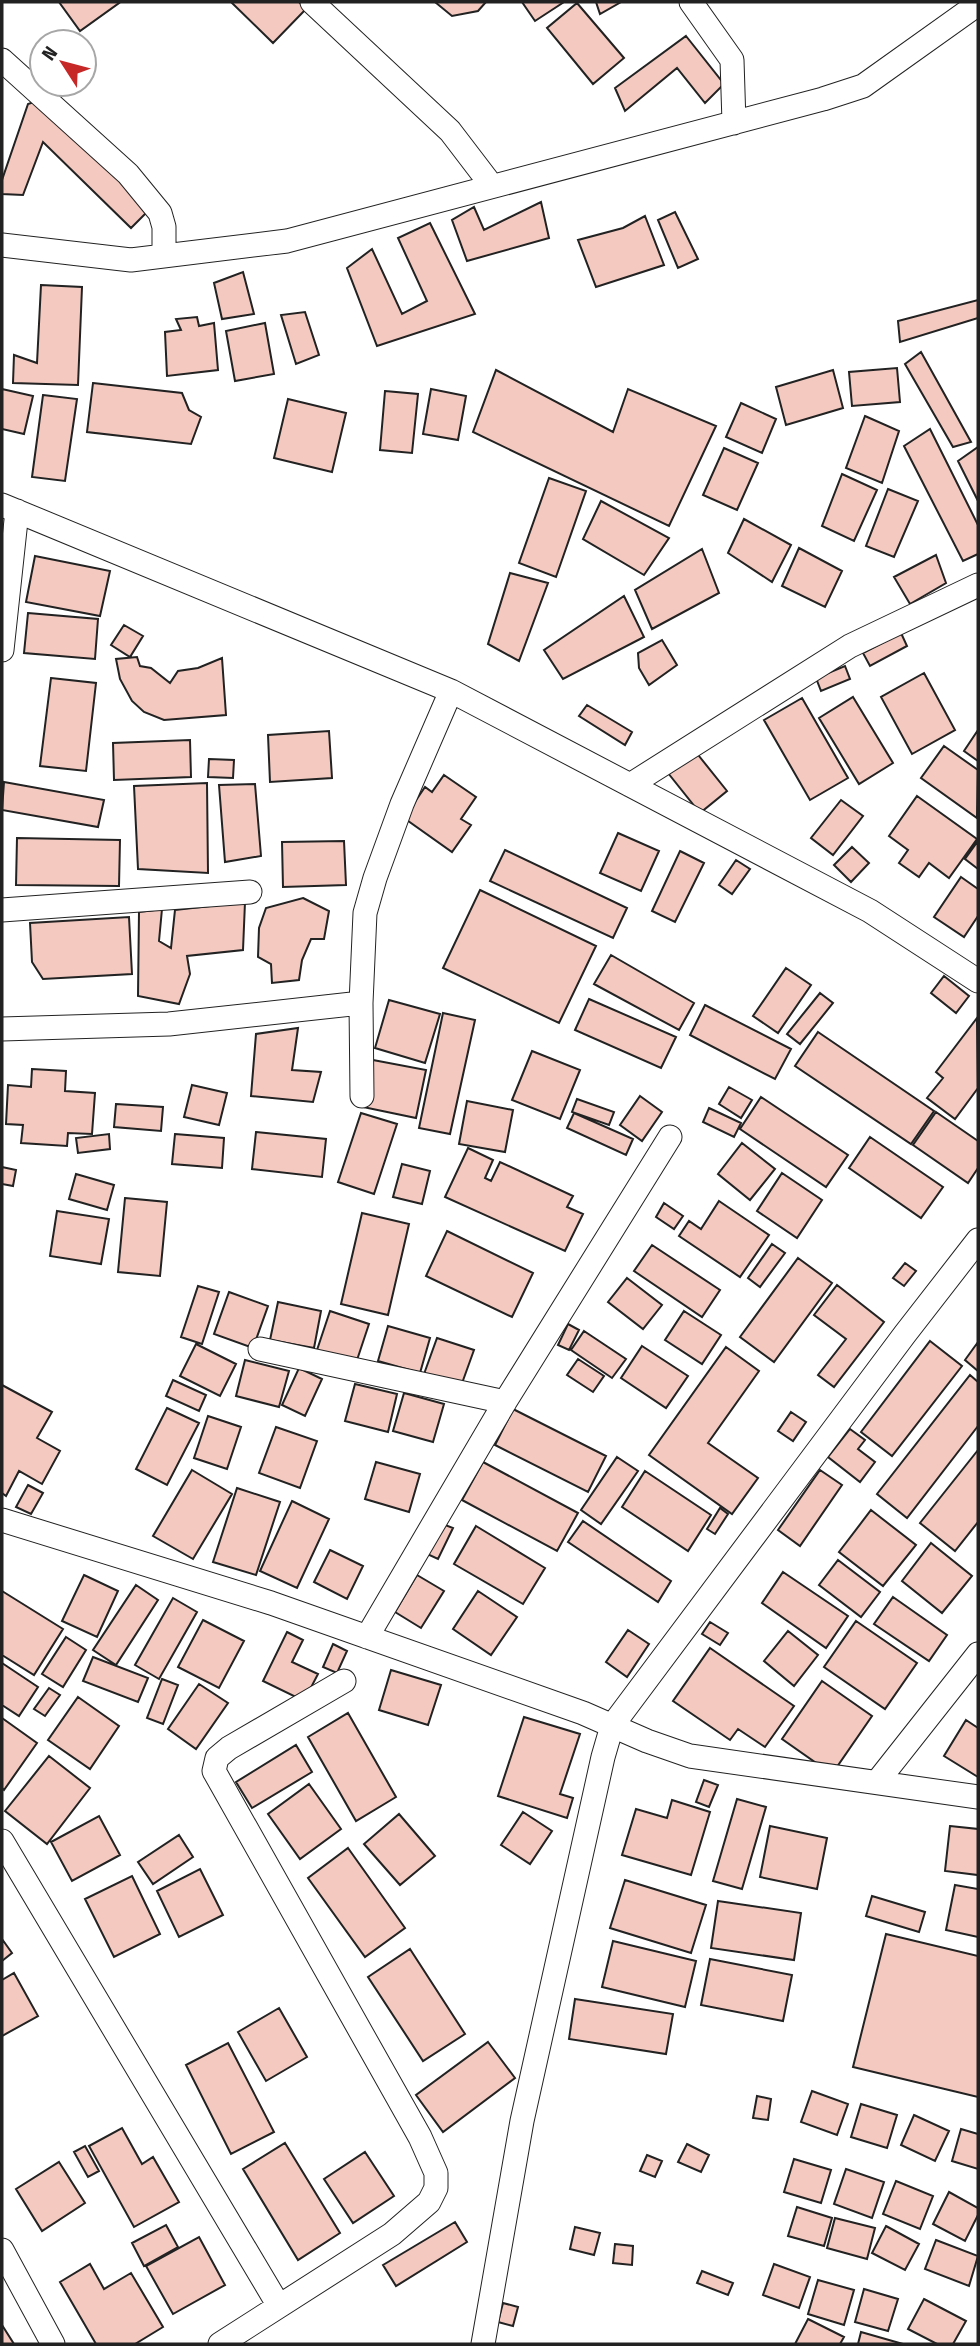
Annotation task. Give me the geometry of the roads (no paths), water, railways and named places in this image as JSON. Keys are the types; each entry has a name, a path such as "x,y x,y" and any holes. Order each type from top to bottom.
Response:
{"street":[{"path":"312,2 450,131 492,186"},
{"path":"691,2 732,60 734,123"},
{"path":"2,245 131,260 287,241 734,123 863,86 978,4"},
{"path":"2,60 128,174 160,213 164,227 164,254"},
{"path":"2,650 10,508 451,691 870,911 978,981"},
{"path":"629,785 850,646 978,585"},
{"path":"362,1096 361,1003 365,913 402,804 451,691"},
{"path":"2,910 250,892"},
{"path":"2,1029 169,1024 361,1003"},
{"path":"367,1637 505,1402 670,1137"},
{"path":"483,2344 522,2121 603,1756 612,1726 978,1240"},
{"path":"260,1349 505,1402"},
{"path":"2,1520 271,1603 583,1713 690,1756 978,1797"},
{"path":"877,1782 978,1654"},
{"path":"220,2344 392,2234 429,2202 436,2188 436,2173 420,2137 214,1771 217,1758 229,1748 344,1681"},
{"path":"2,1841 279,2306"},
{"path":"2,2250 53,2344"}]}
